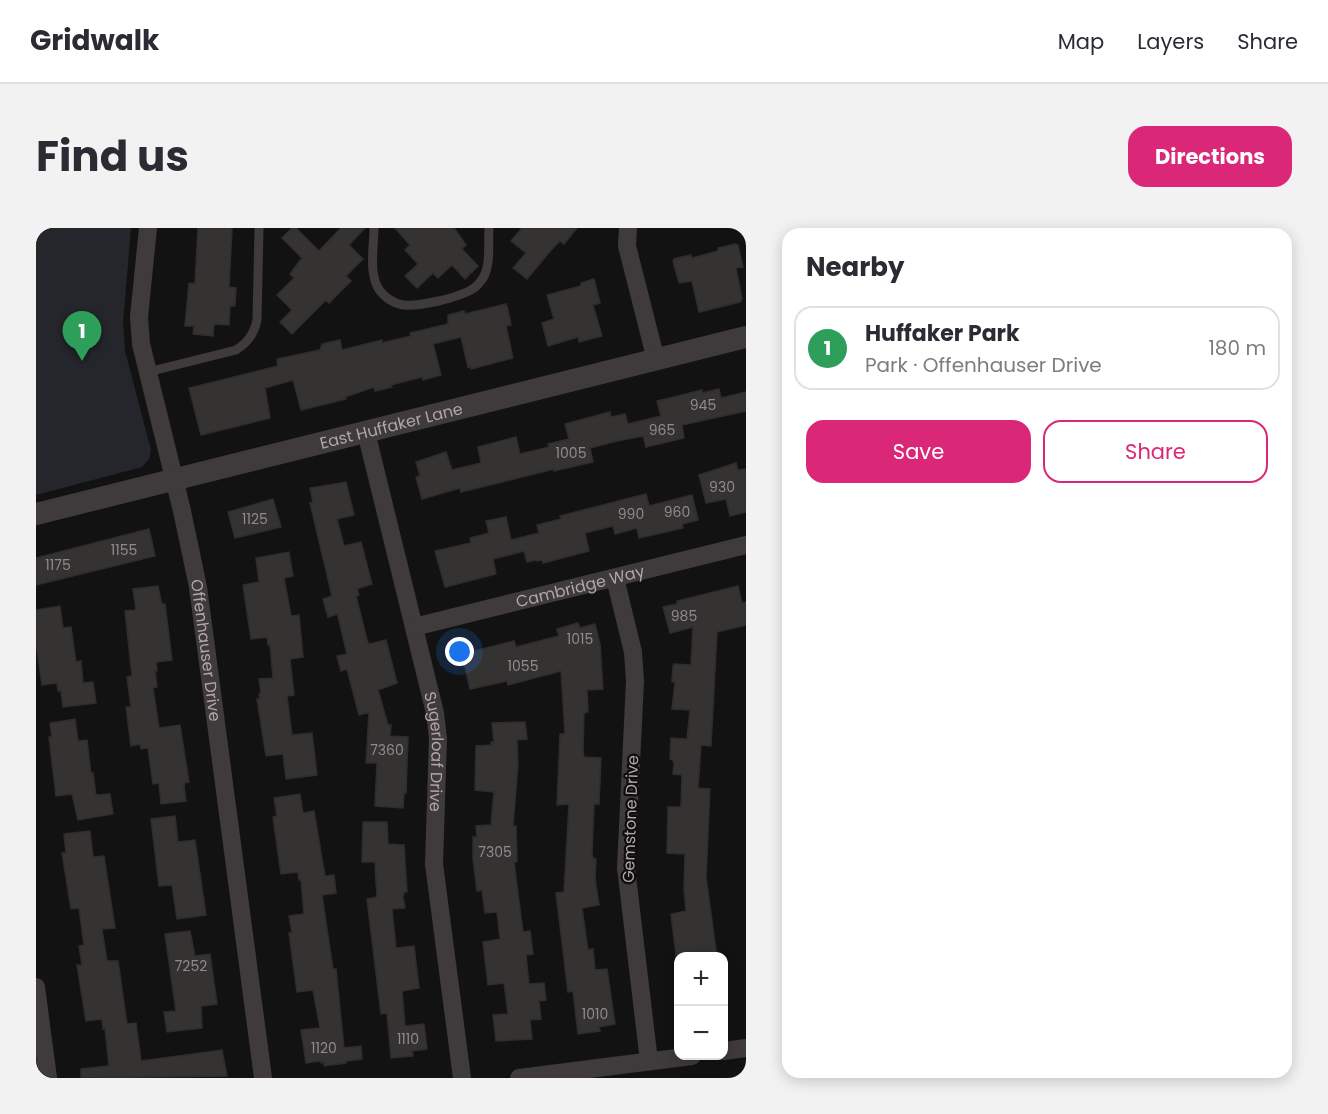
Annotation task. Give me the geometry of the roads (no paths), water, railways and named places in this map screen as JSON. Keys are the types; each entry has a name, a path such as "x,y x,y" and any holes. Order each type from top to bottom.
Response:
{"street":[{"name":"Offenhauser Drive","path":"148,228 139,317 141,344 198,587 263,1078"},
{"path":"628,228 627,246 656,360"},
{"name":"East Huffaker Lane","path":"36,514 746,338"},
{"name":"Sugerloaf Drive","path":"366,432 435,713 438,738 434,864 462,1078"},
{"name":"Cambridge Way","path":"414,627 746,545"},
{"name":"Gemstone Drive","path":"615,578 633,652 634,681 626,868 650,1061"},
{"path":"36,987 48,1078"},
{"path":"728,1050 746,1048"},
{"path":"519,1078 674,1058"}],"lane":[{"path":"148,372 236,350 247,343 254,332 257,320 259,228"},
{"path":"374,228 375,280 380,291 388,300 399,305 411,306 463,294 474,289 488,267 489,228"}],"place":[{"name":"Huffaker Park","path":"82,361"}]}
